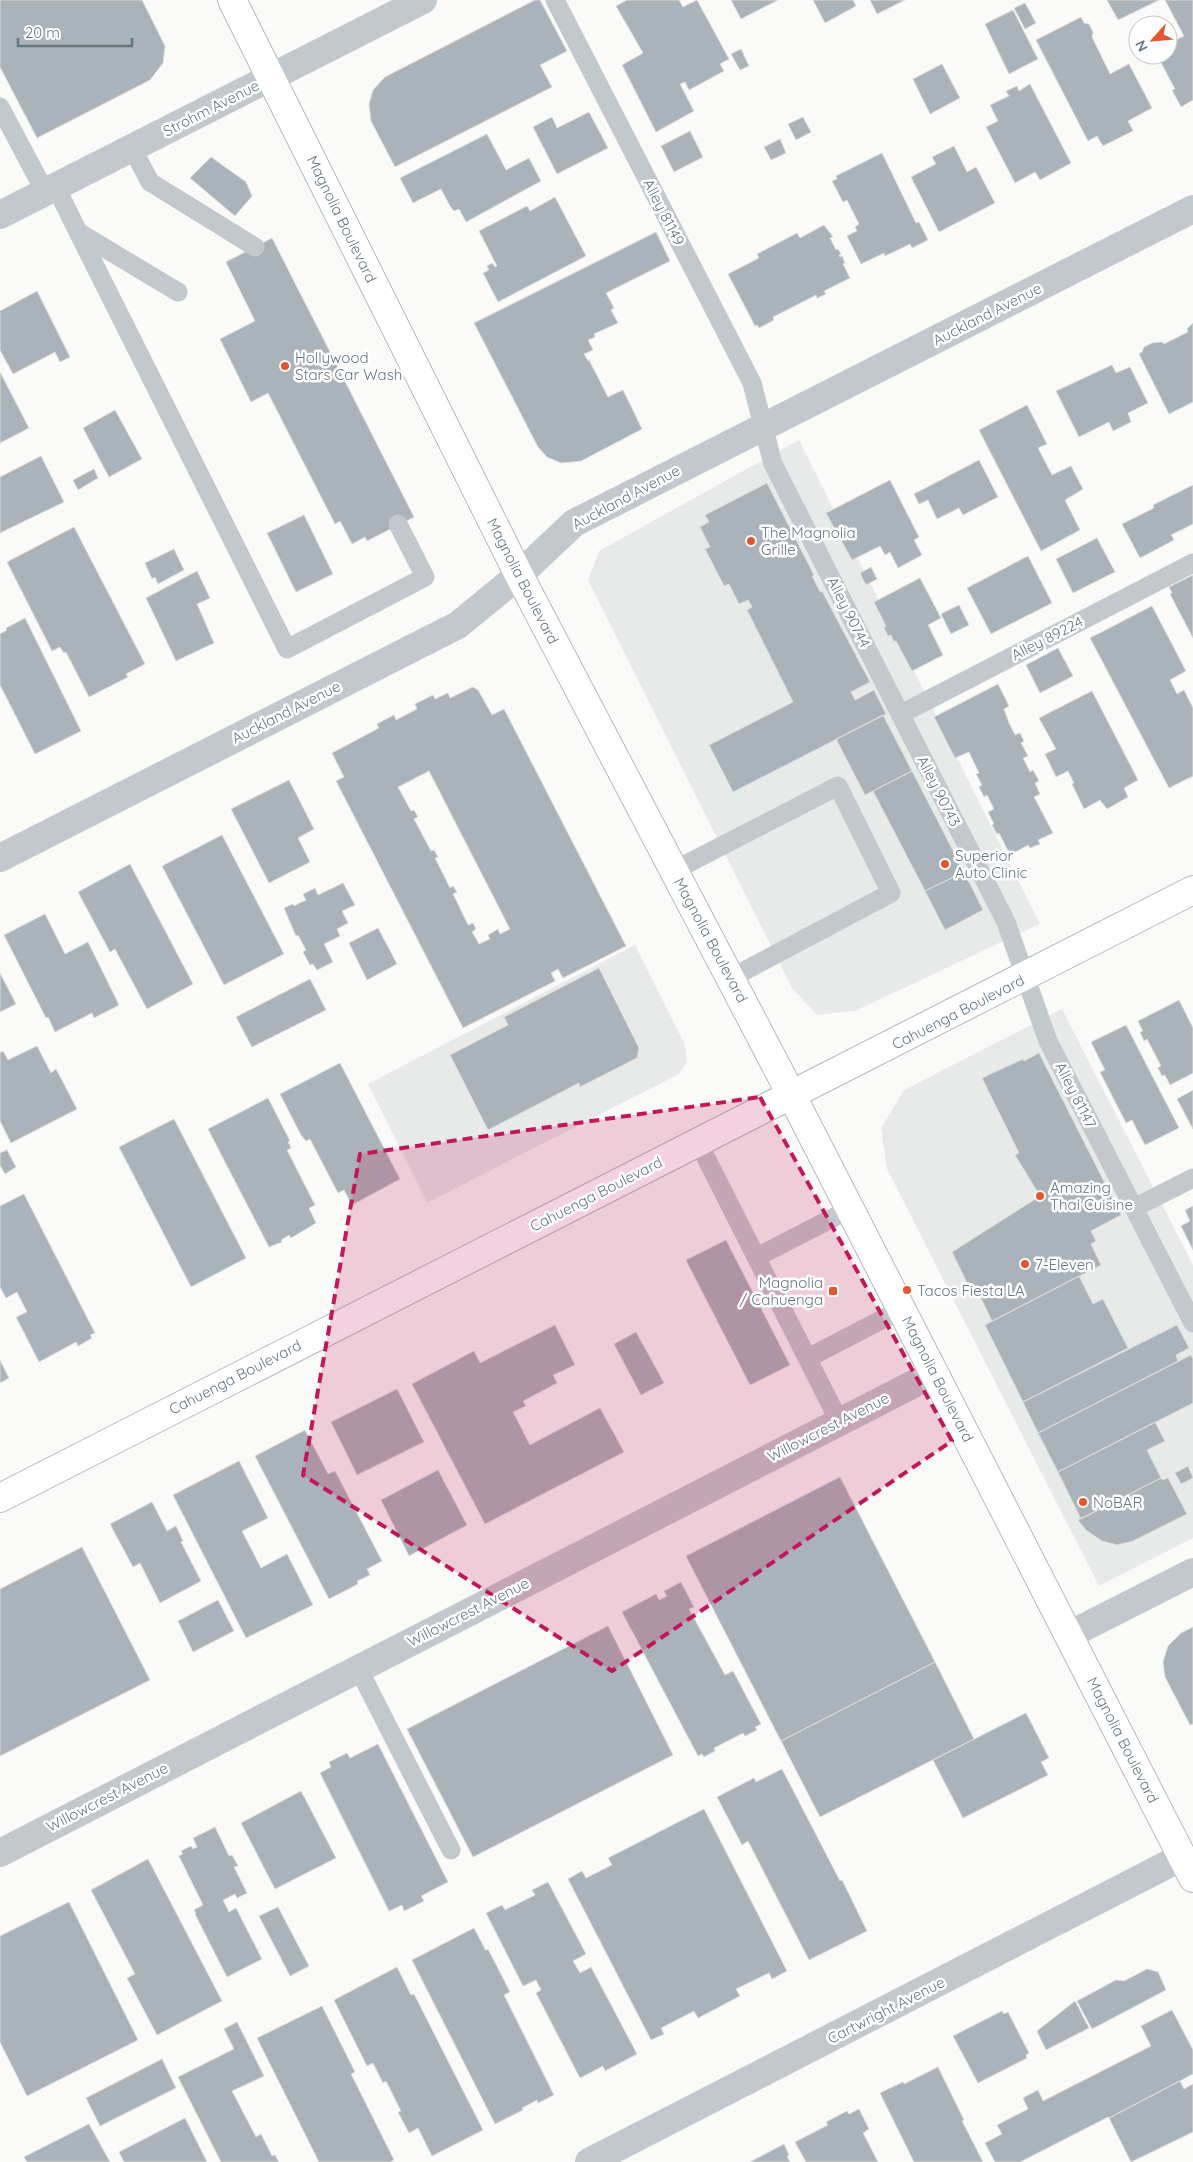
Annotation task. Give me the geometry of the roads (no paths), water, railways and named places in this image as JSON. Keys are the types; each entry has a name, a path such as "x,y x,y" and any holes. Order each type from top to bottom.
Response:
{"main road":[{"name":"Magnolia Boulevard","path":"232,0 519,575 936,1372 1188,1867"},
{"name":"Cahuenga Boulevard","path":"0,1498 1026,977 1193,890"}],"street":[{"name":"Strohm Avenue","path":"0,215 423,0"},
{"name":"Auckland Avenue","path":"0,858 458,625 519,575 574,523 1193,209"},
{"name":"Willowcrest Avenue","path":"0,1852 936,1372"},
{"path":"1069,1635 1193,1572"},
{"name":"Cartwright Avenue","path":"590,2162 1188,1867"}],"lane":[{"name":"Alley 81149","path":"556,0 752,383 764,427"},
{"path":"0,107 50,190 78,232 287,649 425,577 398,524"},
{"path":"132,148 150,182 254,247"},
{"path":"78,232 178,292"},
{"name":"Alley 90744","path":"764,427 773,464 901,714"},
{"name":"Alley 89224","path":"901,714 1193,563"},
{"name":"Alley 90743","path":"901,714 1006,922 1026,977"},
{"path":"674,870 838,786 892,893 731,978"},
{"name":"Alley 81147","path":"1026,977 1048,1042 1193,1323"},
{"path":"698,1142 839,1421"},
{"path":"1134,1208 1193,1178"},
{"path":"757,1258 850,1208"},
{"path":"808,1358 902,1309"},
{"path":"358,1668 451,1850"}],"place":[{"name":"Hollywood Stars Car Wash","path":"285,366"},
{"name":"The Magnolia Grille","path":"751,541"},
{"name":"Superior Auto Clinic","path":"945,864"},
{"name":"Amazing Thai Cuisine","path":"1040,1196"},
{"name":"7-Eleven","path":"1025,1264"},
{"name":"Tacos Fiesta LA","path":"907,1290"},
{"name":"Magnolia / Cahuenga","path":"833,1291"},
{"name":"NoBAR","path":"1083,1502"}]}
